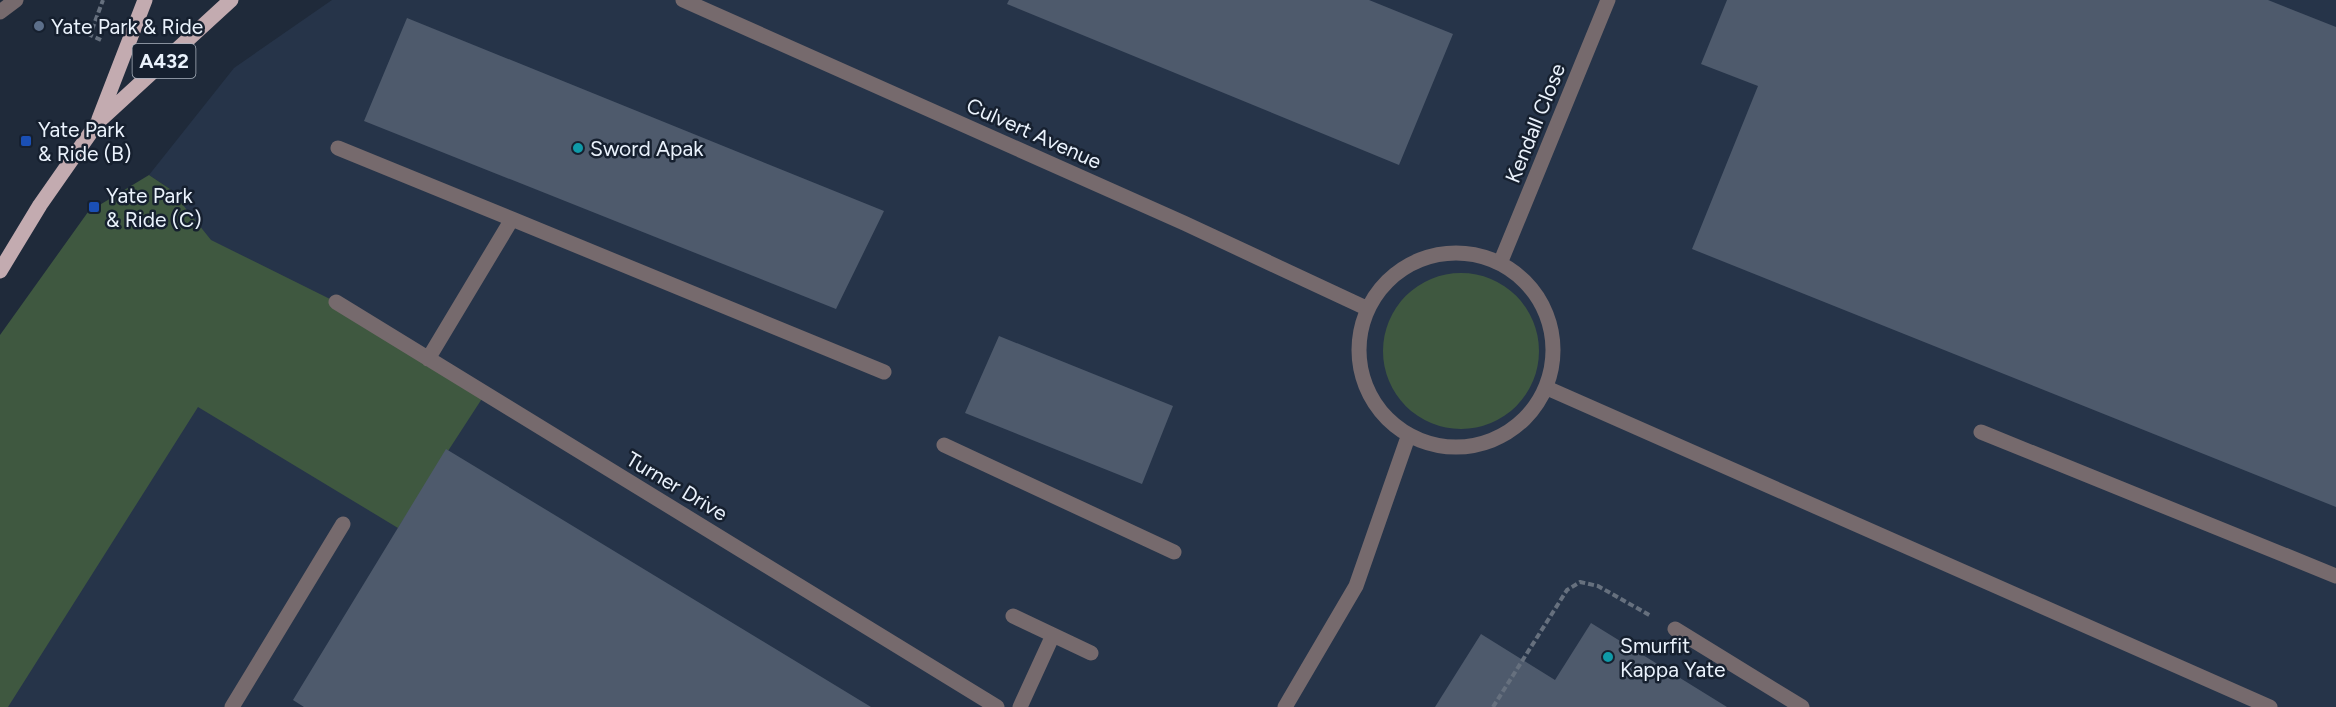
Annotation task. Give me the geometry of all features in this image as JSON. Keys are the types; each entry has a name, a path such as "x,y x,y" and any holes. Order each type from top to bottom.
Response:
{"main road":[{"name":"A432","path":"98,122 145,0"},
{"name":"A432","path":"0,271 40,205 98,122 231,0"}],"street":[{"path":"0,12 15,0"},
{"name":"Culvert Avenue","path":"683,0 1184,223 1366,308"},
{"name":"Kendall Close","path":"1501,261 1608,0"},
{"path":"338,148 885,372"},
{"path":"428,358 512,219"},
{"path":"1454,251 1501,261 1541,299 1555,343 1547,388 1510,432 1459,449 1408,436 1373,405 1358,367 1366,308 1410,262 1454,251"},
{"name":"Turner Drive","path":"336,302 997,707"},
{"path":"1547,388 2270,707"},
{"path":"1981,432 2336,576"},
{"path":"1285,707 1356,586 1408,436"},
{"path":"944,445 1174,552"},
{"path":"232,707 343,525"},
{"path":"1013,616 1091,653"},
{"path":"1675,630 1802,707"},
{"path":"1020,707 1053,635"}],"path":[{"path":"1493,707 1567,590 1580,582 1598,586 1675,630"}],"shaded area":[{"path":"332,0 2336,0 2336,707 0,707 170,189 149,175 234,68"}],"green space":[{"path":"149,175 170,189 211,240 336,302 485,394 398,528 198,407 8,707 0,707 0,335 88,212"},
{"path":"1461,273 1476,274 1491,279 1516,296 1533,321 1538,336 1538,366 1533,381 1516,406 1491,423 1476,428 1461,429 1446,428 1431,423 1406,406 1389,381 1384,366 1383,351 1384,336 1389,321 1406,296 1431,279 1446,274"}],"building":[{"path":"1009,0 1369,0 1453,34 1399,165 1007,4"},
{"path":"1727,0 2268,0 2336,27 2336,507 1692,249 1758,86 1701,64"},
{"name":"Sword Apak","path":"407,18 884,211 836,309 364,121"},
{"path":"999,336 1173,406 1142,484 965,413"},
{"path":"446,449 871,707 304,707 293,700"},
{"name":"Smurfit Kappa Yate","path":"1591,623 1727,707 1435,707 1481,634 1555,680"}],"place":[{"name":"Yate Park & Ride","path":"39,26"},
{"name":"Yate Park & Ride (B)","path":"26,141"},
{"name":"Sword Apak","path":"578,148"},
{"name":"Yate Park & Ride (C)","path":"94,207"},
{"name":"Smurfit Kappa Yate","path":"1608,657"}]}
